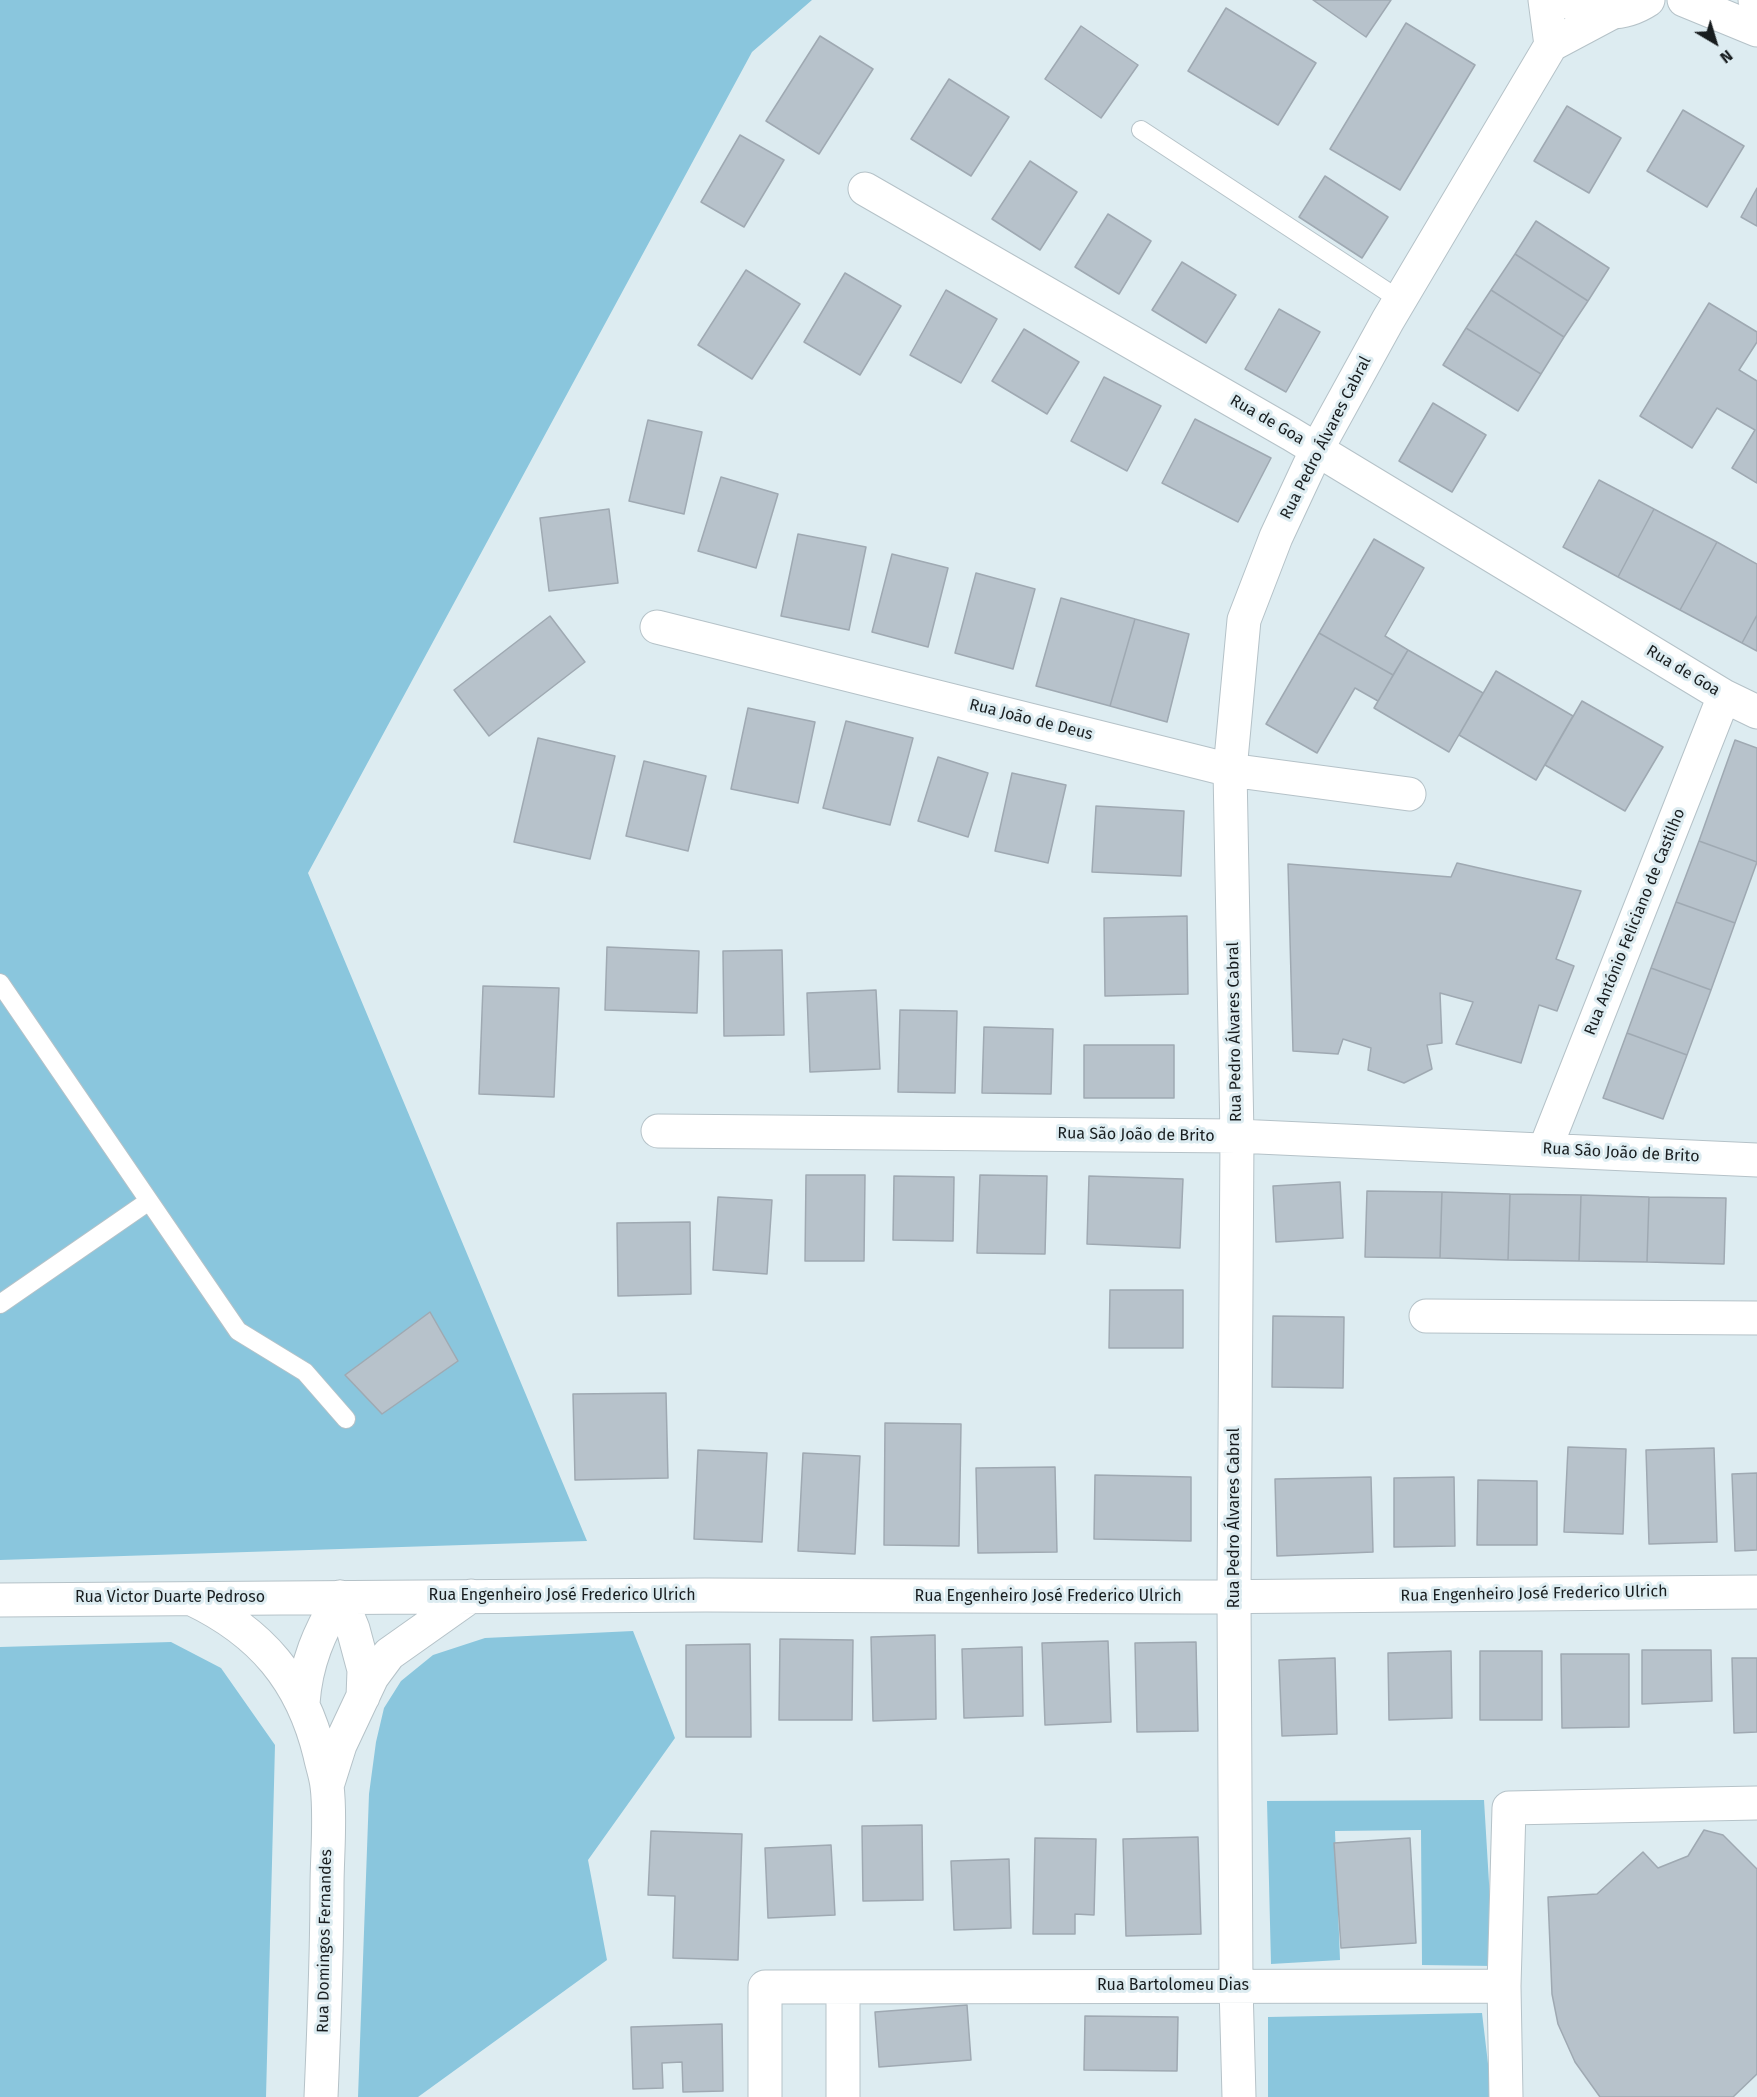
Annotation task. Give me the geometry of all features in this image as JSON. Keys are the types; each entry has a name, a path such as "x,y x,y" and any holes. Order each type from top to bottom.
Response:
{"street":[{"path":"1545,0 1551,45 1613,12 1639,6 1648,0"},
{"path":"1563,0 1587,10 1613,12"},
{"path":"1684,0 1757,30"},
{"name":"Rua Pedro Álvares Cabral","path":"1239,2097 1236,1986 1234,1597 1237,1136 1230,770 1244,620 1276,537 1317,449 1400,300 1551,45"},
{"name":"Rua de Goa","path":"866,189 1317,449 1724,696 1757,712"},
{"name":"Rua João de Deus","path":"657,627 1230,770 1409,794"},
{"name":"Rua António Feliciano de Castilho","path":"1545,1149 1724,696"},
{"name":"Rua São João de Brito","path":"658,1131 1237,1136 1757,1160"},
{"path":"1426,1316 1757,1318"},
{"name":"Rua Engenheiro José Frederico Ulrich","path":"339,1597 1234,1597 1757,1592"},
{"name":"Rua Domingos Fernandes","path":"327,1786 340,1745 372,1677 389,1654 471,1596"},
{"name":"Rua Domingos Fernandes","path":"339,1597 352,1629 364,1670 363,1697"},
{"name":"Rua Domingos Fernandes","path":"303,1703 305,1677 310,1658 318,1636 339,1597"},
{"name":"Rua Victor Duarte Pedroso","path":"0,1600 339,1597"},
{"name":"Rua Domingos Fernandes","path":"191,1598 239,1625 262,1647 286,1674 303,1703 316,1737 327,1786 327,1914 321,2097"},
{"path":"1506,2097 1504,1986 1509,1808 1757,1803"},
{"name":"Rua Bartolomeu Dias","path":"765,2097 765,1987 1504,1986"},
{"path":"843,1987 843,2097"}],"lane":[{"path":"1141,130 1400,300"},
{"path":"0,984 238,1331 305,1372 346,1419"},
{"path":"0,1304 149,1201"}],"shaded area":[{"path":"0,0 812,0 752,52 308,873 587,1541 0,1560"},
{"path":"633,1631 675,1738 588,1860 607,1960 418,2097 358,2097 369,1794 376,1742 384,1708 401,1681 433,1655 485,1638"},
{"path":"171,1642 221,1668 275,1745 266,2097 0,2097 0,1647"},
{"path":"1484,1800 1494,1966 1422,1965 1421,1830 1335,1831 1340,1960 1271,1964 1267,1801"},
{"path":"1482,2013 1492,2097 1268,2097 1268,2017"}],"building":[{"path":"1313,0 1391,0 1366,37"},
{"path":"1226,8 1316,63 1278,125 1188,71"},
{"path":"1406,23 1475,65 1400,190 1330,149"},
{"path":"1081,26 1138,65 1101,118 1045,79"},
{"path":"820,36 873,69 819,154 766,121"},
{"path":"949,79 1009,117 971,176 911,139"},
{"path":"1567,106 1621,138 1589,193 1534,161"},
{"path":"1683,110 1744,146 1707,207 1647,171"},
{"path":"740,135 784,160 744,227 701,202"},
{"path":"1030,161 1077,192 1040,250 992,219"},
{"path":"1325,176 1388,217 1362,258 1299,217"},
{"path":"1757,188 1757,226 1741,217"},
{"path":"1108,214 1151,241 1119,294 1075,267"},
{"path":"1536,221 1609,268 1588,301 1515,254"},
{"path":"1515,254 1588,301 1564,337 1491,290"},
{"path":"1182,262 1236,295 1206,343 1152,310"},
{"path":"746,270 800,304 752,379 698,345"},
{"path":"845,273 901,306 860,375 804,342"},
{"path":"946,290 997,319 961,383 910,355"},
{"path":"1491,290 1564,337 1541,374 1466,328"},
{"path":"1709,303 1757,332 1757,342 1739,370 1757,381 1757,483 1732,468 1755,430 1717,408 1692,448 1640,416"},
{"path":"1279,309 1320,332 1286,392 1245,369"},
{"path":"1466,328 1541,374 1518,411 1443,365"},
{"path":"1024,329 1079,362 1047,414 992,381"},
{"path":"1104,377 1161,406 1127,471 1071,441"},
{"path":"1433,403 1486,435 1452,492 1399,461"},
{"path":"1195,419 1271,458 1238,522 1162,483"},
{"path":"648,420 702,432 684,514 629,501"},
{"path":"721,477 778,494 756,568 698,551"},
{"path":"1599,480 1654,509 1618,577 1563,547"},
{"path":"609,509 618,583 549,591 540,518"},
{"path":"1654,509 1717,542 1680,610 1618,577"},
{"path":"798,534 866,547 849,630 781,616"},
{"path":"1374,539 1424,568 1385,636 1408,650 1393,675 1319,633"},
{"path":"1717,542 1757,564 1757,615 1742,643 1680,610"},
{"path":"892,554 948,568 928,647 872,632"},
{"path":"976,573 1035,589 1013,669 955,653"},
{"path":"1061,598 1135,619 1110,706 1036,686"},
{"path":"1757,615 1757,651 1742,643"},
{"path":"550,616 585,662 489,736 454,690"},
{"path":"1135,619 1189,634 1167,722 1110,706"},
{"path":"1319,633 1393,675 1378,701 1355,688 1317,753 1266,724"},
{"path":"1408,650 1483,693 1449,752 1374,708"},
{"path":"1496,671 1573,716 1536,780 1459,735"},
{"path":"1582,701 1663,747 1625,811 1545,765"},
{"path":"748,708 815,722 798,803 731,789"},
{"path":"846,721 913,738 890,825 823,808"},
{"path":"538,738 615,756 590,859 514,842"},
{"path":"1735,740 1757,748 1757,862 1699,841"},
{"path":"938,757 988,773 968,837 918,821"},
{"path":"644,761 706,776 688,851 626,836"},
{"path":"1012,773 1066,785 1048,863 995,851"},
{"path":"1096,806 1184,811 1181,876 1092,872"},
{"path":"1699,841 1757,862 1735,923 1676,902"},
{"path":"1457,863 1581,891 1556,959 1574,966 1557,1011 1539,1005 1521,1063 1456,1044 1473,1002 1440,993 1442,1043 1427,1045 1432,1069 1404,1083 1368,1070 1371,1048 1343,1039 1338,1054 1293,1051 1288,864 1451,877"},
{"path":"1676,902 1735,923 1711,990 1651,968"},
{"path":"1187,916 1188,994 1105,996 1104,918"},
{"path":"607,947 699,951 697,1013 605,1010"},
{"path":"782,950 784,1035 724,1036 723,951"},
{"path":"1651,968 1711,990 1687,1055 1627,1033"},
{"path":"483,986 559,988 554,1097 479,1094"},
{"path":"876,990 880,1069 810,1072 807,993"},
{"path":"900,1010 957,1011 955,1093 898,1092"},
{"path":"984,1027 1053,1029 1051,1094 982,1093"},
{"path":"1627,1033 1687,1055 1663,1119 1603,1098"},
{"path":"1084,1045 1174,1045 1174,1098 1084,1098"},
{"path":"806,1175 865,1175 864,1261 805,1261"},
{"path":"980,1175 1047,1176 1045,1254 977,1253"},
{"path":"894,1176 954,1177 953,1241 893,1240"},
{"path":"1089,1176 1183,1179 1180,1248 1087,1244"},
{"path":"1340,1182 1343,1238 1276,1242 1273,1186"},
{"path":"1367,1191 1442,1192 1440,1258 1365,1257"},
{"path":"1442,1192 1510,1194 1508,1260 1440,1258"},
{"path":"1510,1194 1581,1195 1579,1261 1508,1260"},
{"path":"1581,1195 1649,1197 1647,1262 1579,1261"},
{"path":"718,1197 772,1200 767,1274 713,1270"},
{"path":"1649,1197 1726,1198 1724,1264 1647,1262"},
{"path":"690,1222 691,1294 618,1296 617,1223"},
{"path":"1110,1290 1183,1290 1183,1348 1109,1348"},
{"path":"430,1312 458,1361 382,1414 345,1375"},
{"path":"1273,1316 1344,1317 1343,1388 1272,1387"},
{"path":"666,1393 668,1478 575,1480 573,1394"},
{"path":"885,1423 961,1424 959,1546 884,1545"},
{"path":"1568,1447 1626,1449 1623,1534 1564,1532"},
{"path":"1714,1448 1717,1542 1649,1544 1646,1450"},
{"path":"698,1450 767,1453 762,1542 694,1539"},
{"path":"803,1453 860,1456 855,1554 798,1551"},
{"path":"1055,1467 1057,1552 978,1553 976,1468"},
{"path":"1757,1473 1757,1550 1735,1551 1732,1474"},
{"path":"1095,1475 1191,1477 1191,1541 1094,1539"},
{"path":"1371,1477 1373,1552 1277,1556 1275,1479"},
{"path":"1454,1477 1455,1546 1394,1547 1394,1478"},
{"path":"1478,1480 1537,1481 1537,1545 1477,1545"},
{"path":"935,1635 936,1719 873,1721 871,1637"},
{"path":"780,1639 853,1640 852,1720 779,1720"},
{"path":"1108,1641 1111,1722 1045,1725 1042,1643"},
{"path":"1196,1642 1198,1731 1137,1732 1135,1643"},
{"path":"750,1644 751,1737 686,1737 686,1645"},
{"path":"1022,1647 1023,1716 964,1718 962,1649"},
{"path":"1642,1650 1711,1650 1712,1701 1642,1704"},
{"path":"1451,1651 1452,1718 1389,1720 1388,1653"},
{"path":"1480,1651 1542,1651 1542,1720 1480,1720"},
{"path":"1561,1654 1629,1654 1629,1727 1562,1728"},
{"path":"1335,1658 1337,1734 1282,1736 1279,1660"},
{"path":"1732,1658 1757,1658 1757,1732 1734,1733"},
{"path":"922,1825 923,1900 863,1901 862,1826"},
{"path":"1704,1830 1723,1835 1757,1869 1757,2074 1733,2097 1600,2097 1575,2062 1558,2024 1552,1994 1548,1897 1597,1894 1643,1852 1658,1868 1688,1856"},
{"path":"651,1831 742,1834 738,1960 673,1958 675,1896 648,1895"},
{"path":"1198,1837 1201,1934 1126,1936 1123,1839"},
{"path":"1035,1838 1096,1839 1094,1915 1075,1914 1075,1934 1033,1934"},
{"path":"1410,1838 1416,1943 1341,1948 1334,1843"},
{"path":"831,1845 835,1915 768,1918 765,1848"},
{"path":"1009,1859 1011,1928 954,1930 951,1861"},
{"path":"967,2005 971,2060 879,2067 875,2012"},
{"path":"1085,2016 1178,2017 1177,2071 1084,2070"},
{"path":"722,2024 723,2091 683,2092 682,2062 662,2063 663,2088 633,2089 631,2027"}]}
